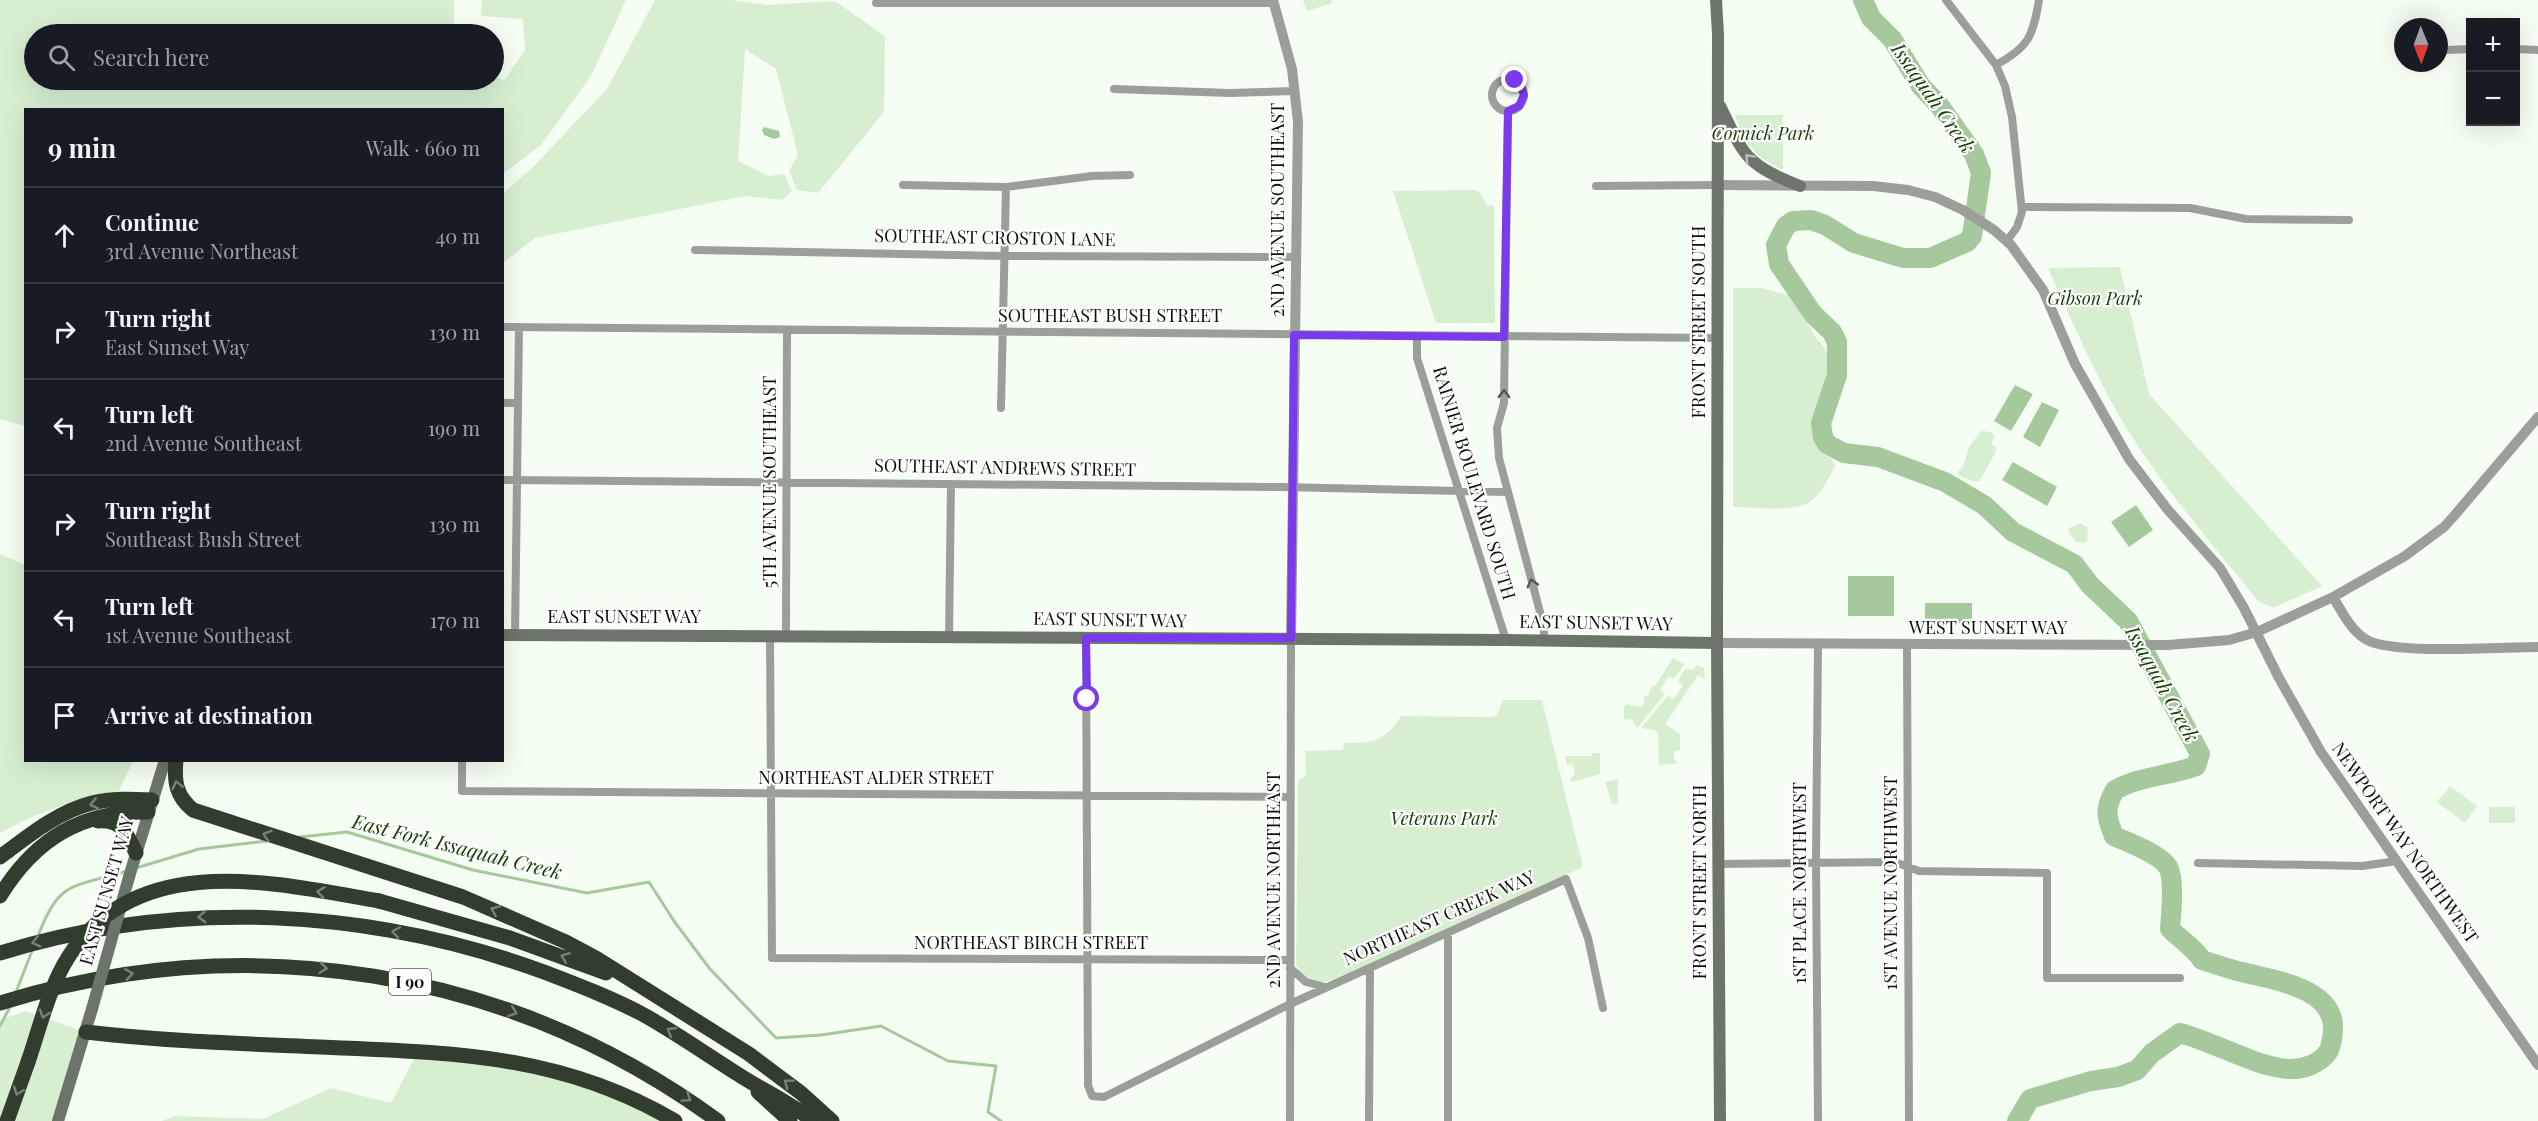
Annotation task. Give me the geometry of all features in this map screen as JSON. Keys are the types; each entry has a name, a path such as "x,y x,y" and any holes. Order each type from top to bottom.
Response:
{"highway":[{"path":"176,762 176,786 181,798 200,814 423,883 479,904 566,942 714,1031 778,1075 832,1121"},
{"path":"0,857 35,831 79,808 113,800 150,806"},
{"path":"0,896 38,848 62,832 110,814 150,806"},
{"path":"86,822 103,820 118,824 138,846"},
{"path":"7,1121 56,983 81,939 102,919 129,900 167,886 211,881 305,889 379,901 539,947 639,986"},
{"path":"0,953 73,934 151,921 252,916 341,923 398,932 498,957 585,987 643,1014 685,1038 738,1074 792,1104 813,1121"},
{"name":"I 90","path":"0,1003 72,984 152,970 225,964 302,966 348,971 400,980 490,1004 576,1036 660,1081 718,1121"},
{"path":"86,1032 163,1040 434,1052 491,1057 548,1069 590,1082 632,1099 675,1121"},
{"path":"113,1035 159,1032 434,1042 493,1049 537,1058 591,1074 633,1092 687,1121"},
{"path":"738,1074 790,1121"}],"main road":[{"name":"FRONT STREET SOUTH","path":"1716,0 1718,102 1717,643"},
{"path":"1718,102 1738,144 1750,160 1765,171 1800,186"},
{"name":"EAST SUNSET WAY","path":"509,635 1291,638 1717,643"},
{"name":"FRONT STREET NORTH","path":"1717,643 1720,1121"},
{"name":"EAST SUNSET WAY","path":"58,1121 164,762"}],"street":[{"path":"1024,0 1038,3"},
{"path":"1946,0 1996,65 2009,101 2022,207 2020,222 2007,241"},
{"path":"1996,65 2016,54 2031,37 2039,0"},
{"path":"876,3 1274,2"},
{"name":"2ND AVENUE SOUTHEAST","path":"1274,2 1292,69 1298,142 1291,638"},
{"path":"2520,48 2538,50"},
{"path":"2448,50 2466,49"},
{"path":"1114,89 1230,93 1295,91"},
{"path":"1508,111 1503,409 1496,440 1506,492 1544,627 1544,640"},
{"path":"903,185 1006,187 1092,176 1130,175"},
{"path":"1596,186 1717,185"},
{"name":"NEWPORT WAY NORTHWEST","path":"1717,185 1879,186 1908,190 1935,197 1963,210 2007,241 2025,262 2043,290 2075,364 2129,459 2168,510 2220,568 2321,752 2538,1065"},
{"path":"1001,408 1006,187"},
{"path":"2022,207 2190,208 2246,219 2349,220"},
{"name":"SOUTHEAST CROSTON LANE","path":"695,250 1004,256 1295,257"},
{"name":"SOUTHEAST BUSH STREET","path":"504,327 1717,338"},
{"path":"509,635 517,480 519,327"},
{"name":"5TH AVENUE SOUTHEAST","path":"786,635 787,330"},
{"name":"RAINIER BOULEVARD SOUTH","path":"1417,336 1418,358 1506,640"},
{"path":"504,403 518,403"},
{"name":"WEST SUNSET WAY","path":"1717,643 2156,645 2216,642 2257,632 2333,597 2405,556 2444,527 2538,417"},
{"name":"SOUTHEAST ANDREWS STREET","path":"504,480 1460,489 1506,492"},
{"path":"949,637 951,484"},
{"path":"2333,597 2357,633 2378,644 2404,647 2538,647"},
{"path":"770,635 771,794"},
{"path":"1086,638 1088,960"},
{"name":"2ND AVENUE NORTHEAST","path":"1290,1121 1291,638"},
{"name":"1ST PLACE NORTHWEST","path":"1818,645 1816,861 1818,1121"},
{"name":"1ST AVENUE NORTHWEST","path":"1907,645 1906,866 1909,1121"},
{"name":"NORTHEAST ALDER STREET","path":"462,762 462,791 1291,797"},
{"name":"NORTHEAST BIRCH STREET","path":"771,794 772,958 1290,964"},
{"path":"1718,864 1895,861 1919,871 2047,873 2047,978 2180,978"},
{"path":"2198,863 2362,866 2397,861"},
{"name":"NORTHEAST CREEK WAY","path":"1088,960 1088,1085 1092,1096 1104,1097 1290,1004 1566,879 1585,930 1603,1008"},
{"path":"1448,933 1448,1121"},
{"path":"1290,964 1306,982 1325,988"},
{"path":"1370,968 1370,1121"}],"green space":[{"path":"0,0 454,0 454,24 24,24 24,90 504,90 504,81 525,50 523,19 481,16 482,0 626,0 591,76 541,145 504,173 504,108 24,108 24,426 0,419"},
{"path":"655,0 730,0 767,5 835,1 885,36 884,112 818,193 797,190 789,171 798,155 776,69 745,49 738,161 769,176 784,174 792,191 782,200 745,196 535,238 504,262 504,192 532,168 607,89"},
{"path":"1303,0 1331,0 1332,3 1307,11"},
{"name":"Cornick Park","path":"1735,115 1783,115 1783,170 1765,160 1752,148 1742,133"},
{"path":"1475,190 1480,193 1487,205 1494,206 1495,323 1436,323 1393,191"},
{"name":"Gibson Park","path":"2120,267 2149,394 2322,586 2273,608 2258,601 2173,495 2127,429 2095,370 2048,268"},
{"path":"1733,288 1762,288 1795,297 1830,361 1815,425 1815,440 1821,452 1832,459 1835,466 1823,487 1806,504 1790,508 1733,507"},
{"path":"1981,431 1991,432 1995,436 1991,443 1996,447 1996,452 1979,481 1972,481 1958,475 1958,471 1963,466 1969,447"},
{"path":"2080,523 2088,528 2087,541 2083,543 2076,542 2069,533 2069,528"},
{"path":"0,554 24,565 24,762 133,762 117,794 85,799 56,808 0,833"},
{"path":"1673,658 1684,664 1674,679 1669,676 1660,690 1665,694 1638,727 1634,725 1633,719 1624,720 1626,704 1641,707 1644,704 1644,697 1648,696 1652,686 1655,686"},
{"path":"1697,665 1704,668 1705,680 1698,675 1665,724 1680,734 1680,750 1674,751 1674,759 1677,763 1659,765 1658,734 1655,730 1641,728 1668,696 1674,699 1683,685 1678,681 1685,669 1693,670"},
{"name":"Veterans Park","path":"1503,700 1542,700 1583,867 1386,959 1325,982 1313,982 1300,972 1296,965 1298,781 1306,776 1305,751 1343,750 1344,743 1377,739 1389,731 1401,716 1492,717 1497,715"},
{"path":"1592,753 1600,753 1600,774 1572,782 1570,779 1575,774 1572,764 1567,765 1565,756 1592,756"},
{"path":"1618,779 1618,803 1612,804 1605,782"},
{"path":"2450,786 2477,806 2465,823 2437,802"},
{"path":"2489,807 2515,807 2515,823 2489,823"},
{"path":"26,1011 85,1032 58,1121 0,1121 0,1020"},
{"path":"418,1051 513,1061 675,1121 162,1121 174,1116 263,1119 331,1088 391,1103"}],"shaded area":[{"path":"764,127 779,131 780,137 774,139 764,135 762,130"},
{"path":"2015,385 2033,394 2011,431 1994,421"},
{"path":"2042,402 2059,410 2040,447 2023,437"},
{"path":"2013,462 2057,487 2047,506 2002,480"},
{"path":"2136,505 2153,530 2129,547 2111,522"},
{"path":"1848,576 1894,576 1894,616 1848,616"},
{"path":"1925,603 1972,603 1972,623 1925,623"}],"waterway":[{"name":"Issaquah Creek","path":"1863,0 1871,18 1892,39 1921,86 1939,105 1974,154 1981,173 1972,236 1967,242 1930,258 1903,258 1854,243 1825,225 1811,220 1793,221 1786,226 1776,245 1779,264 1813,314 1832,332 1837,342 1837,375 1821,423 1823,437 1827,444 1844,453 1878,457 1945,482 1984,505 2013,532 2074,564 2090,585 2128,621 2200,754 2196,766 2144,779 2115,790 2107,813 2114,836 2151,853 2168,867 2172,888 2170,929 2202,960 2300,988 2324,1004 2331,1016 2333,1031 2328,1052 2320,1060 2305,1067 2294,1069 2275,1067 2180,1033 2152,1053 2137,1070 2030,1099 2017,1121"},
{"name":"East Fork Issaquah Creek","path":"300,837 347,832 473,870 587,893 649,882 674,921 710,969 776,1038 821,1035 881,1026 948,1061 996,1066 988,1112 1001,1121"},
{"name":"East Fork Issaquah Creek","path":"136,868 199,849 267,841"},
{"name":"East Fork Issaquah Creek","path":"37,939 52,906 69,889 79,884 127,871"},
{"name":"East Fork Issaquah Creek","path":"16,992 32,951"},
{"name":"East Fork Issaquah Creek","path":"0,1026 10,1007"}],"route":[{"path":"1087,699 1086,638 1180,640 1291,638 1294,335 1504,337 1508,111 1519,106 1524,95 1523,89 1515,80"}]}
